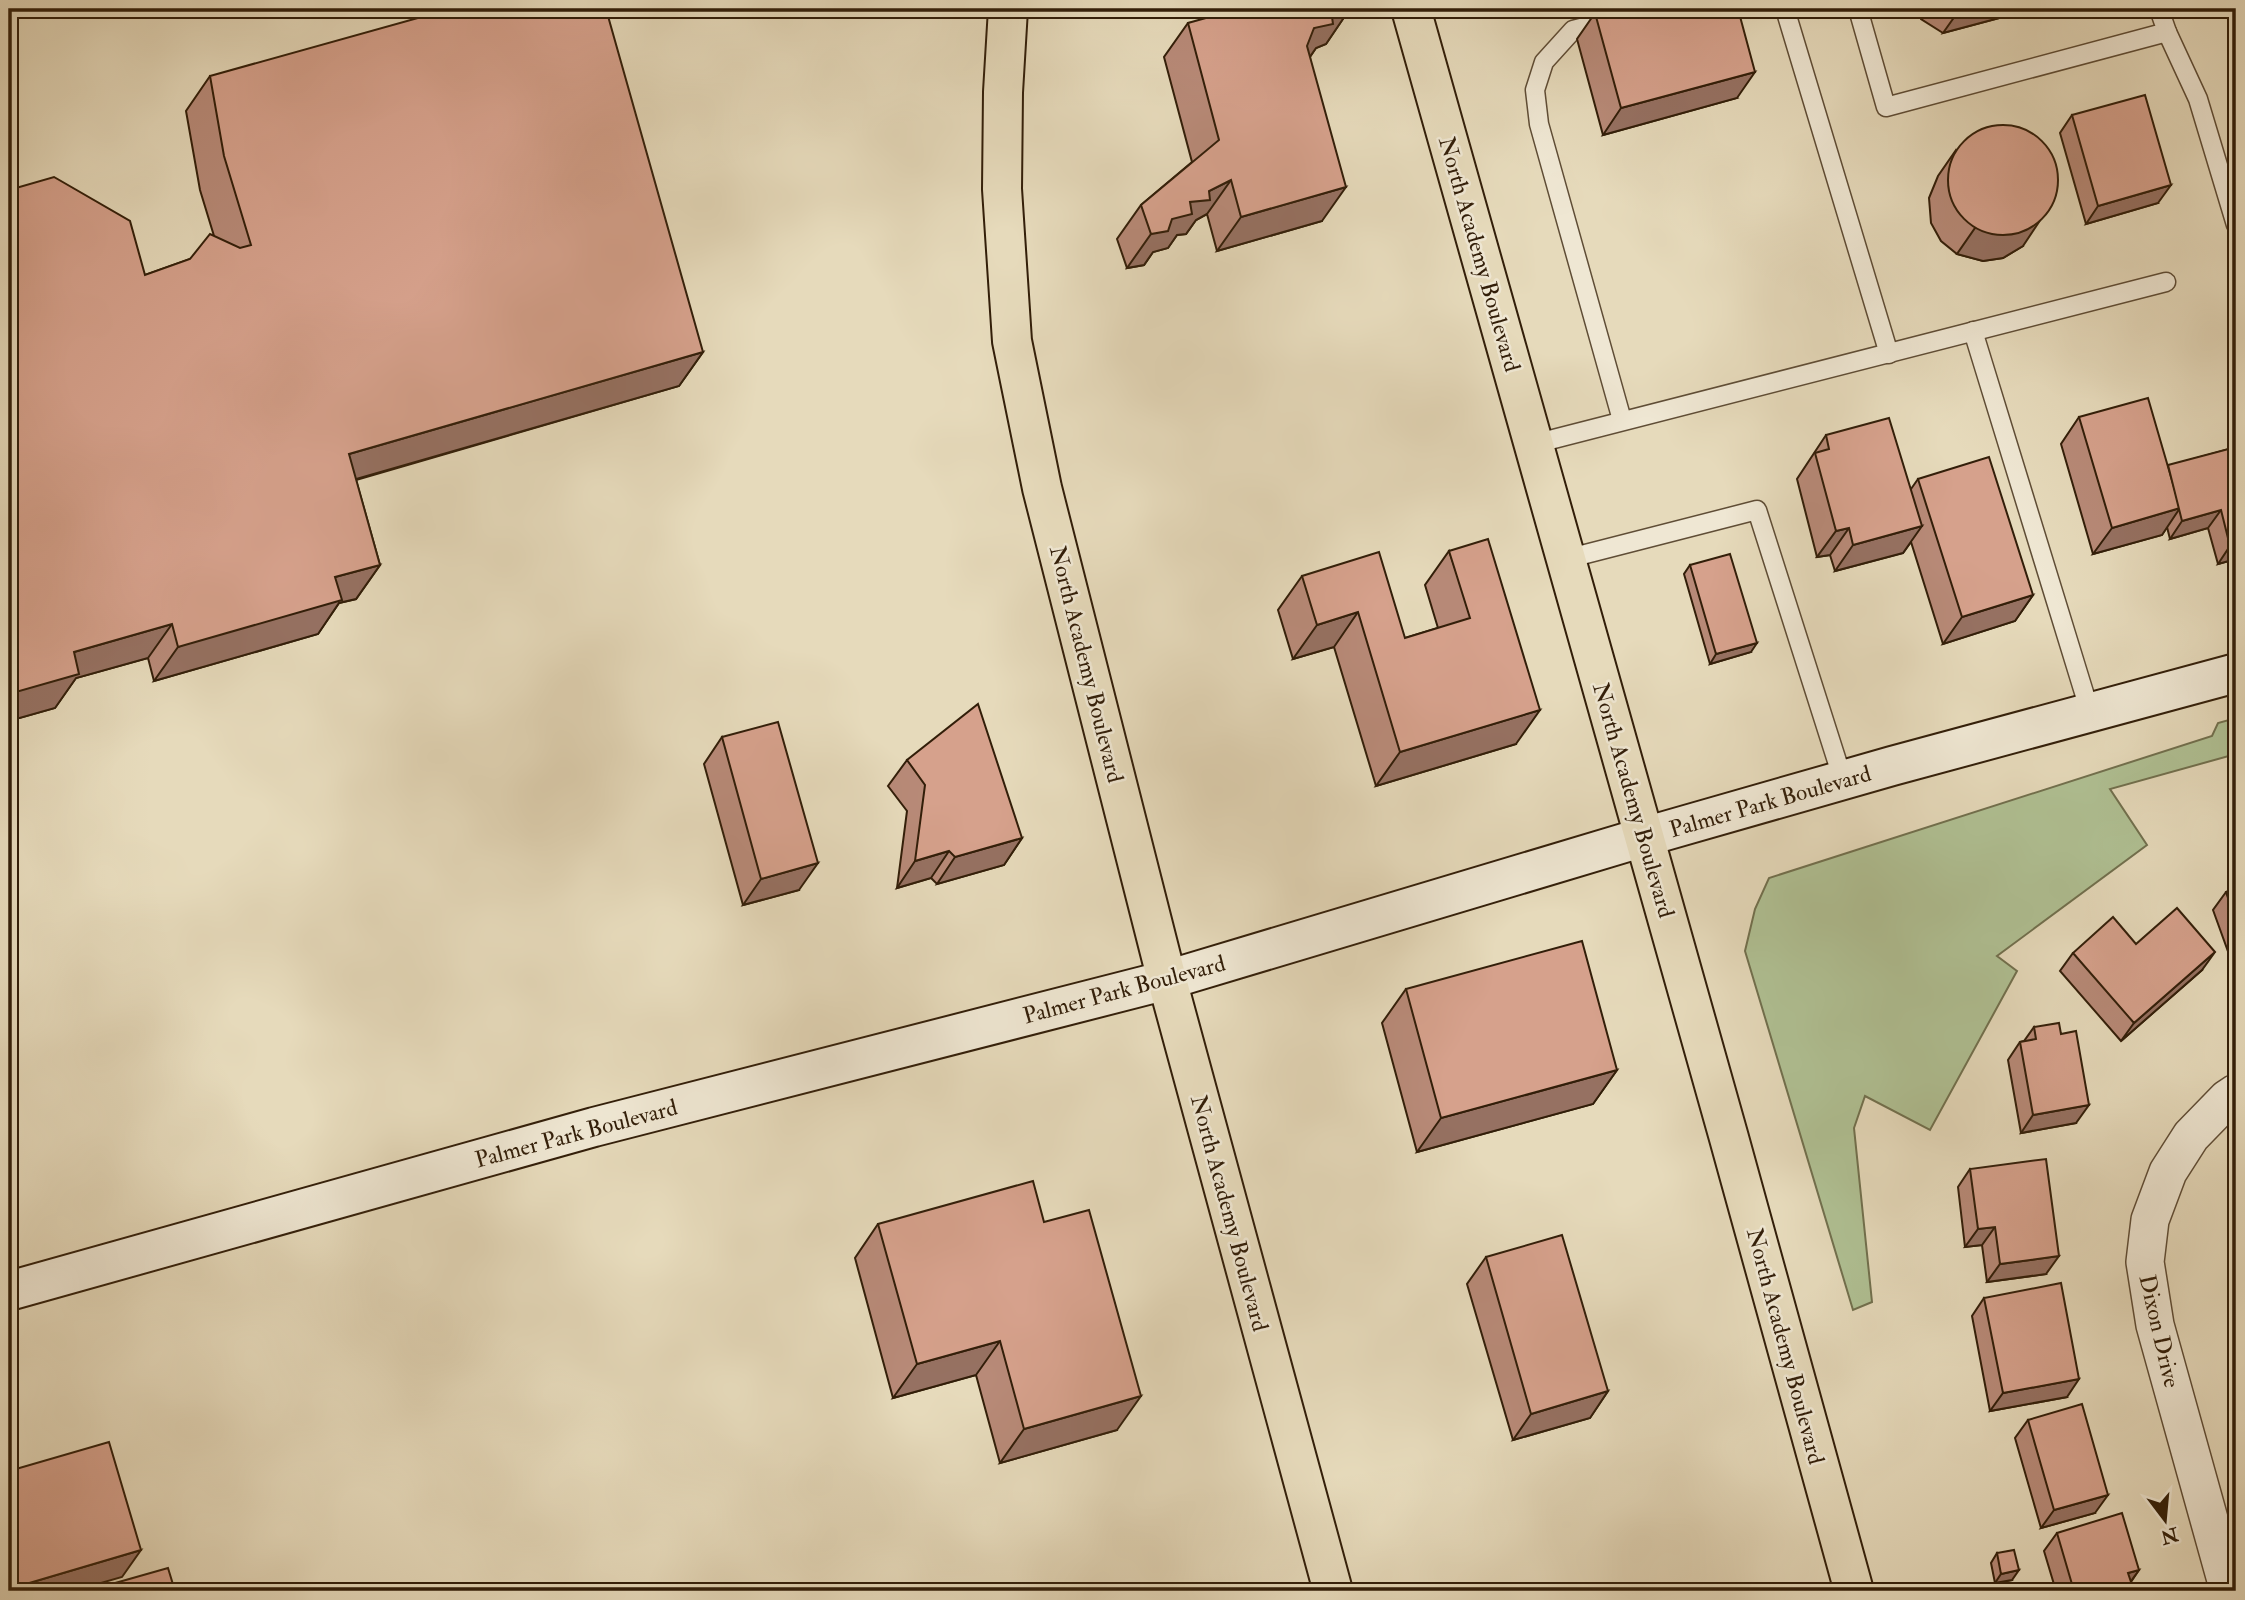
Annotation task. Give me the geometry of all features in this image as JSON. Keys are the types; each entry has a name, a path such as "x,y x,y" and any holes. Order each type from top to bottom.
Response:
{"highway":[{"name":"North Academy Boulevard","path":"1008,9 1003,92 1002,189 1012,341 1042,488 1167,980 1333,1591"},
{"name":"North Academy Boulevard","path":"1411,9 1854,1591"}],"main road":[{"name":"Palmer Park Boulevard","path":"9,1291 594,1126 1167,980 1644,837 2236,673"}],"street":[{"name":"Dixon Drive","path":"2229,1591 2155,1325 2145,1262 2150,1220 2168,1172 2191,1136 2236,1093"}],"lane":[{"path":"1785,9 1889,354"},
{"path":"1858,9 1886,107 2166,32"},
{"path":"2159,9 2166,32 2198,99 2236,225"},
{"path":"1622,420 1539,124 1535,90 1544,62 1573,30 1628,15"},
{"path":"1534,444 2166,282"},
{"path":"1973,331 2090,712"},
{"path":"1566,559 1757,510 1843,780"}],"green space":[{"path":"2236,718 2236,754 2110,789 2147,845 1997,956 2017,971 1930,1130 1865,1096 1854,1128 1872,1302 1853,1310 1745,951 1755,909 1769,878 2212,736 2218,723"}],"building":[{"path":"450,9 606,9 703,352 349,454 380,565 335,577 342,600 178,647 172,624 74,652 79,674 9,694 9,190 54,177 130,221 145,275 190,259 210,234 240,248 251,245 224,156 210,76"},
{"path":"1238,9 1349,9 1332,17 1333,24 1314,28 1307,46 1346,187 1241,217 1231,180 1209,191 1210,200 1190,202 1192,214 1172,219 1168,231 1151,234 1141,205 1219,140 1188,23"},
{"path":"1610,9 1738,9 1755,72 1621,108 1595,13"},
{"path":"2145,95 2171,185 2098,206 2072,115"},
{"path":"2003,125 2024,130 2042,141 2053,159 2058,180 2053,201 2042,219 2024,230 2003,235 1982,230 1964,219 1953,201 1948,180 1953,159 1964,141 1982,130"},
{"path":"2148,398 2180,508 2112,528 2079,417"},
{"path":"1889,418 1922,526 1853,545 1849,528 1836,531 1815,453 1829,449 1826,435"},
{"path":"2236,447 2236,545 2230,546 2221,510 2182,521 2168,465"},
{"path":"1989,457 2033,595 1962,617 1918,479"},
{"path":"1488,539 1540,710 1400,752 1358,612 1317,625 1302,576 1379,552 1405,638 1470,618 1449,551"},
{"path":"1730,554 1757,643 1716,654 1690,565"},
{"path":"978,704 1022,838 955,857 949,851 915,861 925,785 907,760"},
{"path":"778,722 818,863 761,879 722,737"},
{"path":"2236,888 2236,921 2226,892"},
{"path":"2177,908 2215,952 2134,1023 2073,953 2113,917 2136,944"},
{"path":"1582,941 1617,1070 1441,1118 1406,989"},
{"path":"2059,1023 2061,1034 2076,1031 2089,1105 2033,1115 2020,1042 2036,1039 2034,1027"},
{"path":"2046,1159 2059,1256 2000,1264 1995,1227 1978,1229 1970,1169"},
{"path":"1033,1181 1044,1222 1089,1210 1141,1396 1024,1429 1000,1341 917,1364 878,1224"},
{"path":"1562,1235 1608,1391 1531,1414 1486,1257"},
{"path":"2061,1283 2079,1379 2003,1393 1984,1298"},
{"path":"2082,1404 2108,1495 2054,1510 2028,1420"},
{"path":"109,1442 141,1550 9,1589 9,1471"},
{"path":"2122,1513 2139,1570 2128,1573 2134,1591 2074,1591 2057,1533"},
{"path":"2014,1550 2019,1570 2001,1574 1997,1553"},
{"path":"168,1568 175,1591 87,1591"}]}
